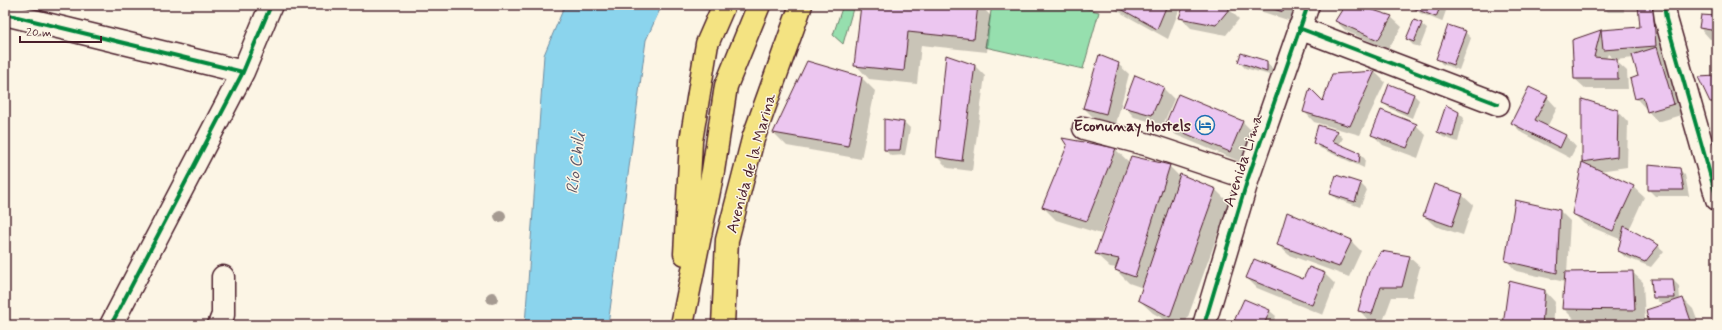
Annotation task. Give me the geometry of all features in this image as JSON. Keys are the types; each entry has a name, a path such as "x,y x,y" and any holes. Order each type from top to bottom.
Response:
{"main road":[{"path":"682,325 690,141 707,44 724,5"},
{"path":"682,325 713,171 726,86 746,33 759,5"},
{"name":"Avenida de la Marina","path":"722,325 727,240 753,139 801,5"}],"street":[{"path":"111,325 243,72 271,5"},
{"name":"Avenida Lima","path":"1204,325 1248,178 1308,5"},
{"path":"1664,5 1666,19 1717,199"},
{"path":"5,14 243,72"},
{"path":"1300,28 1498,104"},
{"path":"1084,128 1149,145 1248,178"},
{"path":"219,325 223,315 223,276"}],"green space":[{"path":"843,5 854,5 843,44 833,35"},
{"path":"992,5 1073,5 1099,12 1083,69 985,47"}],"water":[{"name":"Río Chili","path":"565,5 662,5 646,40 608,325 525,325 544,55"}],"building":[{"path":"861,5 978,5 974,39 908,32 904,71 854,66"},
{"path":"1114,5 1167,5 1157,29"},
{"path":"1184,5 1223,5 1230,8 1216,25 1179,18"},
{"path":"1261,5 1286,5 1283,12"},
{"path":"1345,5 1357,5 1392,16 1378,40 1335,21"},
{"path":"1414,5 1441,5 1436,17 1413,8"},
{"path":"1638,5 1653,5 1656,46 1603,50 1601,30 1640,27"},
{"path":"1701,15 1717,16 1717,31 1699,28"},
{"path":"1414,20 1422,23 1414,42 1406,39"},
{"path":"1448,25 1466,31 1453,65 1436,59"},
{"path":"1601,30 1594,57 1617,59 1618,79 1574,79 1572,40"},
{"path":"1657,47 1674,104 1647,112 1643,97 1635,99 1630,79 1638,76 1632,55"},
{"path":"1241,53 1267,61 1267,72 1238,62"},
{"path":"946,55 975,65 962,161 936,157"},
{"path":"1099,55 1119,63 1106,114 1083,108"},
{"path":"807,61 862,77 848,146 773,133"},
{"path":"1375,71 1350,126 1303,112 1310,88 1323,101 1332,74"},
{"path":"1135,75 1164,87 1152,115 1123,107"},
{"path":"1717,76 1717,102 1710,102 1698,77"},
{"path":"1389,84 1414,94 1407,113 1382,103"},
{"path":"1529,87 1548,96 1535,120 1566,135 1560,148 1511,123"},
{"path":"1178,94 1243,121 1230,152 1165,125"},
{"path":"1582,99 1618,110 1617,157 1582,162"},
{"path":"1446,105 1459,112 1453,137 1437,132"},
{"path":"1381,110 1417,124 1407,148 1371,135"},
{"path":"884,119 904,122 900,150 884,150"},
{"path":"1318,125 1338,131 1332,141 1360,153 1359,163 1313,143"},
{"path":"1062,138 1116,148 1087,221 1042,207 1067,146"},
{"path":"1131,156 1170,165 1135,277 1115,270 1119,259 1095,254"},
{"path":"1582,162 1634,186 1613,231 1572,214"},
{"path":"1648,165 1680,168 1684,190 1648,190"},
{"path":"1180,174 1216,189 1170,317 1138,300"},
{"path":"1336,175 1361,183 1355,202 1330,194"},
{"path":"1434,184 1463,194 1452,226 1423,216"},
{"path":"1515,200 1560,210 1557,273 1505,261"},
{"path":"1287,212 1352,240 1339,267 1277,245"},
{"path":"1624,226 1659,245 1645,262 1618,251"},
{"path":"1381,251 1410,256 1402,287 1381,287 1372,314 1358,311 1369,272"},
{"path":"1254,259 1303,279 1309,267 1325,273 1312,305 1246,278"},
{"path":"1633,271 1635,310 1562,309 1565,272"},
{"path":"1651,279 1673,279 1675,298 1653,298"},
{"path":"1509,281 1545,290 1542,325 1503,325"},
{"path":"1714,294 1717,294 1717,303"},
{"path":"1683,298 1692,324 1649,325 1646,310"},
{"path":"1244,299 1270,310 1264,325 1246,325 1234,321"},
{"path":"748,322 759,325 747,325"}],"cycle path":[{"path":"111,325 243,72 271,5"},
{"path":"1204,325 1248,178 1308,5"},
{"path":"1664,5 1666,19 1717,199"},
{"path":"5,14 243,72"},
{"path":"1299,28 1498,104"}],"place":[{"name":"Econunay Hostels","path":"1205,125"}]}
